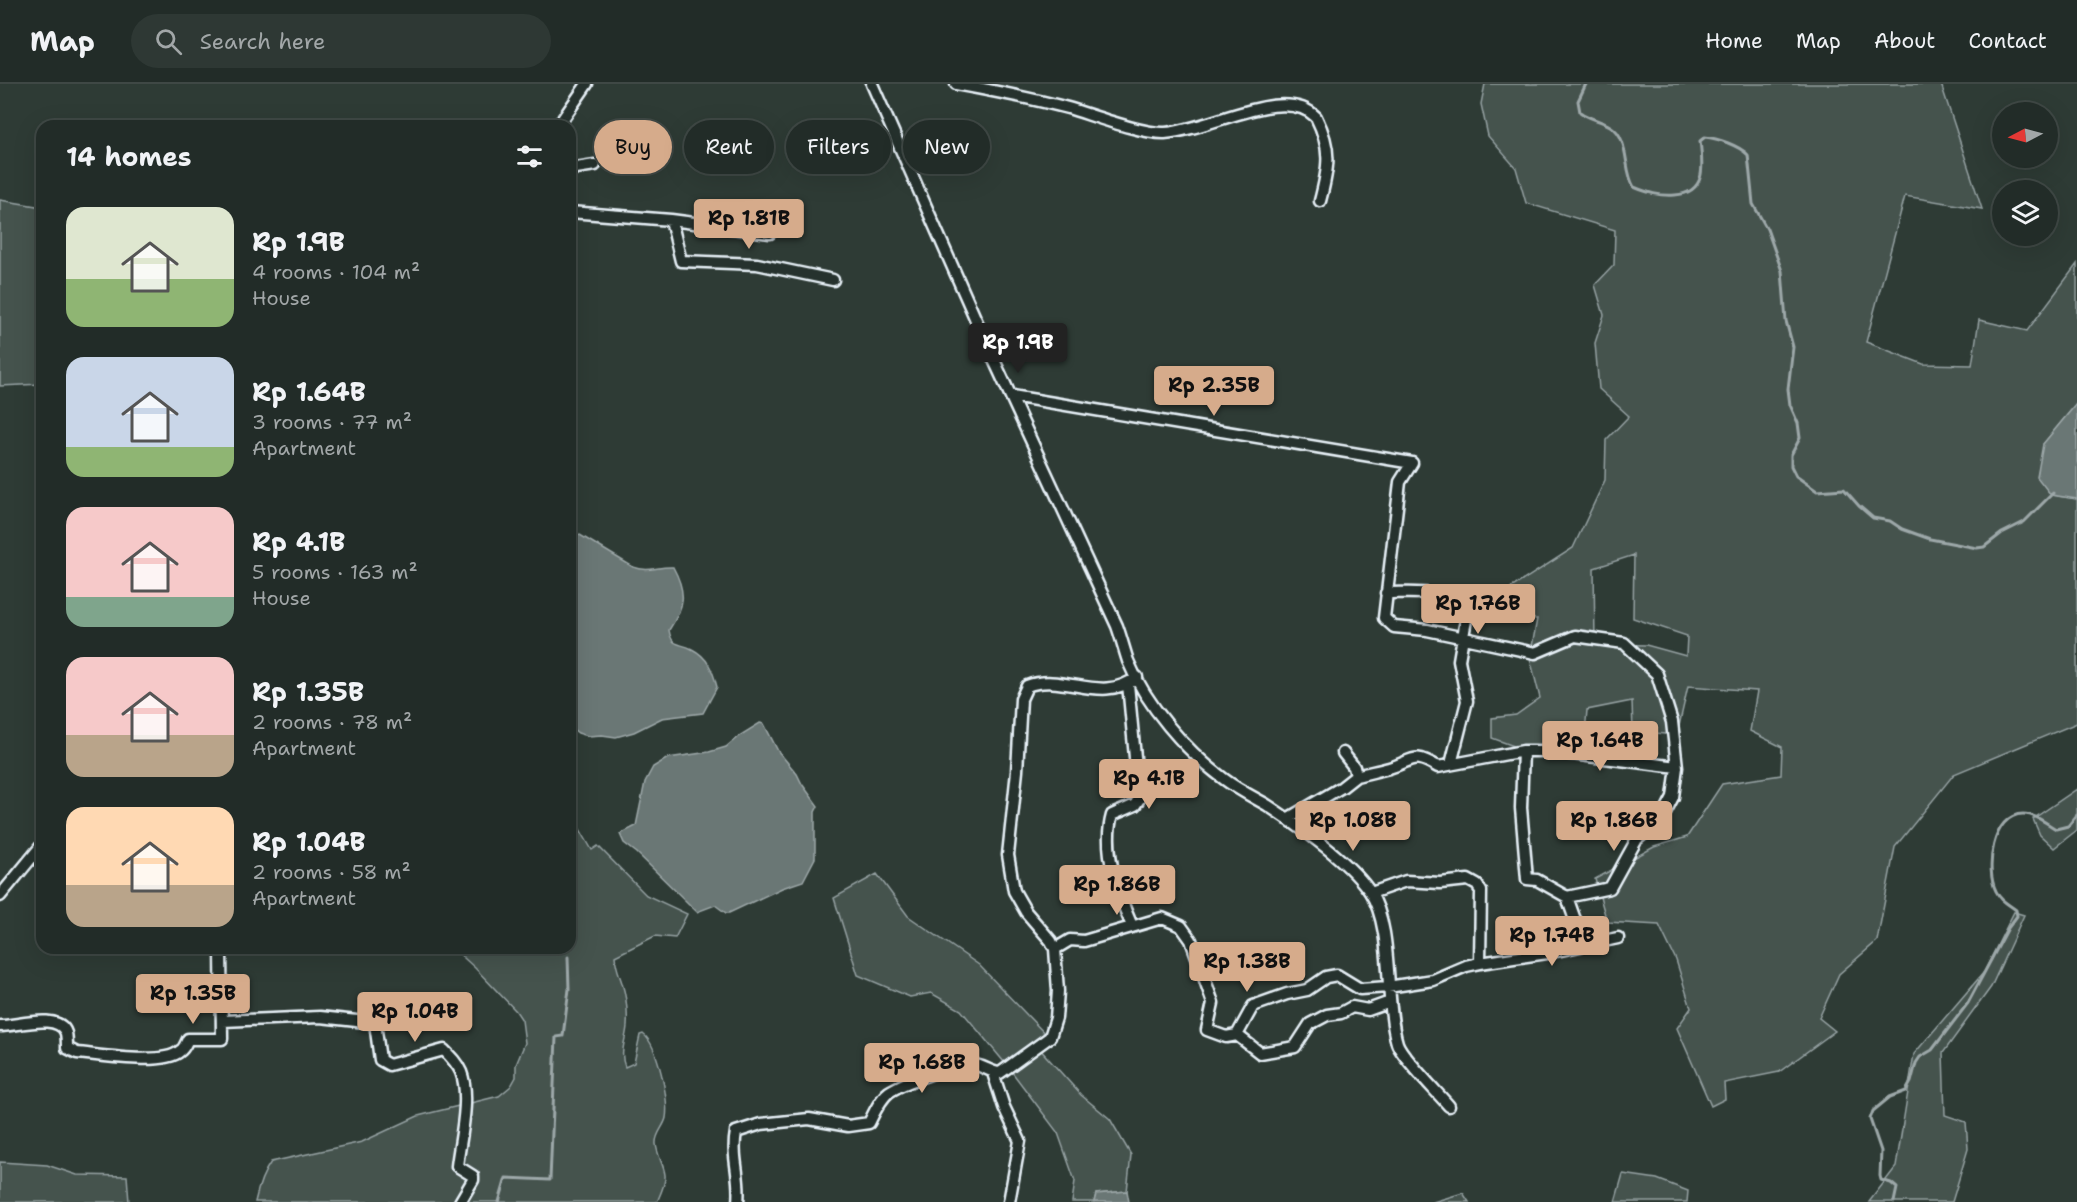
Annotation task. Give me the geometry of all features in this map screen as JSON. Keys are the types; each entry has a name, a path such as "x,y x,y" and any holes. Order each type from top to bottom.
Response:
{"street":[{"path":"562,120 587,84"},
{"path":"872,84 987,345 1117,626 1129,662 1139,799 1135,805 1112,815 1109,825 1111,858 1118,894 1132,926"},
{"path":"956,84 1065,107 1139,129 1165,133 1186,127 1251,99"},
{"path":"1295,95 1310,107 1324,134 1329,165 1320,201"},
{"path":"576,168 594,165"},
{"path":"576,212 671,220 770,233"},
{"path":"671,220 681,261 757,264 833,280"},
{"path":"1012,396 1412,463 1400,482 1386,593 1384,618 1394,627 1463,636 1535,654 1575,636 1624,643 1657,674 1672,722 1677,767 1673,797 1661,820 1636,839 1610,888 1567,897"},
{"path":"1386,593 1438,594 1455,598 1468,608 1459,660 1467,701 1451,764"},
{"path":"1132,681 1200,759 1225,780 1287,819 1351,868 1371,894 1383,926 1388,987 1398,1045 1449,1106"},
{"path":"738,1202 740,1185 733,1148 736,1132 761,1124 809,1119 848,1126 868,1123 888,1093 901,1086 966,1065 975,1065 993,1073 1000,1073 1050,1037 1056,1018 1058,991 1055,949 1026,912 1014,891 1008,855 1017,771 1021,699 1027,686 1041,682 1108,690 1132,681"},
{"path":"1287,819 1342,787 1356,776 1391,768 1412,758 1425,759 1438,767 1523,751 1547,751 1677,767"},
{"path":"1523,751 1521,808 1527,879 1537,880 1567,897 1574,917 1589,945"},
{"path":"1343,753 1354,767 1356,776"},
{"path":"0,897 36,852"},
{"path":"1371,894 1406,881 1440,883 1468,880 1477,885 1481,891 1480,963"},
{"path":"1055,949 1070,940 1084,941 1162,918 1181,926 1191,940 1213,1003 1207,1030 1226,1037 1237,1035 1260,1053 1294,1047 1310,1024 1327,1015 1341,1013 1352,1007 1368,1010 1390,1002"},
{"path":"1237,1035 1253,1006 1287,994 1307,990 1326,977 1337,975 1360,989 1388,987 1433,980 1466,966 1480,963 1618,938"},
{"path":"0,1026 49,1021 60,1025 66,1033 68,1048 77,1053 155,1060 171,1057 181,1051 188,1039 222,1039 221,954"},
{"path":"223,1021 320,1017 375,1023 380,1060 389,1065 444,1050 456,1062 462,1074 465,1089 457,1166 473,1176 473,1180 460,1202"},
{"path":"993,1073 1004,1107 1020,1141 1009,1202"}],"shaded area":[{"path":"1485,84 1941,84 1982,209 1905,196 1866,342 1923,364 1972,365 1979,320 2027,331 2077,264 2077,403 2043,444 2051,495 2077,499 2077,723 1954,774 1895,847 1877,941 1839,974 1819,1018 1835,1031 1779,1072 1724,1083 1725,1099 1711,1106 1677,1028 1691,1008 1676,960 1659,925 1607,922 1595,879 1654,847 1687,837 1722,784 1781,775 1782,747 1750,731 1757,691 1688,686 1677,735 1633,731 1632,701 1587,710 1583,756 1538,755 1492,738 1492,718 1516,715 1540,698 1530,658 1537,619 1500,616 1500,595 1573,548 1605,480 1606,440 1629,416 1599,389 1595,343 1604,315 1595,285 1614,265 1615,230 1526,203 1516,168 1488,136 1481,104","holes":["1634,555 1633,618 1687,636 1686,656 1646,645 1595,644 1594,568"]},
{"path":"0,200 36,206 36,384 0,386"},
{"path":"2077,403 2077,499 2051,495 2037,477 2043,444"},
{"path":"576,533 633,567 649,569 673,567 681,584 682,599 678,614 669,630 670,636 677,644 698,652 706,660 717,687 703,713 662,718 634,732 616,737 588,736 576,731"},
{"path":"760,723 764,724 778,751 797,774 818,806 815,812 815,858 803,881 782,888 729,913 715,905 697,912 624,843 620,834 636,826 645,782 653,767 668,758 726,747"},
{"path":"2077,789 2077,830 2054,848 2040,835 2033,819"},
{"path":"576,818 577,824 592,850 598,846 646,895 687,914 675,938 655,936 615,956 627,1010 623,1062 625,1067 634,1063 640,1035 643,1034 658,1061 664,1086 666,1118 656,1144 665,1178 657,1202 255,1202 265,1171 271,1162 362,1142 418,1116 499,1096 511,1086 516,1077 516,1065 525,1043 522,1020 460,954 576,954"},
{"path":"877,874 908,916 979,965 1049,1038 1038,1047 1081,1095 1110,1119 1131,1155 1127,1191 1096,1194 1094,1202 1072,1202 1075,1181 1058,1133 961,1010 931,993 910,997 858,975 834,898"},
{"path":"2014,912 2024,915 1991,987 1943,1053 1945,1115 1966,1122 1968,1149 1952,1202 1869,1202 1896,1167 1914,1054 1984,972"},
{"path":"0,1162 47,1165 77,1175 127,1176 129,1202 0,1202"},
{"path":"1623,1174 1657,1179 1688,1191 1687,1202 1615,1202"},
{"path":"1127,1191 1129,1202 1094,1202 1096,1194"},
{"path":"1463,1193 1469,1202 1433,1202"}],"waterway":[{"path":"1586,84 1578,101 1580,112 1616,131 1621,138 1628,172 1634,187 1664,195 1685,193 1693,189 1701,176 1700,141 1705,137 1728,143 1748,155 1753,204 1767,229 1782,271 1786,321 1793,347 1788,389 1790,405 1798,423 1800,438 1791,455 1791,466 1796,476 1817,491 1844,489 1873,518 1890,521 1902,529 1930,539 1977,548 1984,547 2002,533 2024,522 2053,493"},
{"path":"1894,1202 1897,1188 1881,1180 1881,1151 1870,1119 1873,1111 1890,1097 1906,1091 1916,1063 1920,1057 1932,1050 1968,1003 2008,928 2017,916 2016,910 2004,902 1998,894 1993,882 1992,857 1998,833 2012,816 2027,814 2056,829 2068,826 2077,815"},
{"path":"499,1202 506,1178 550,1180 556,1037 563,1036 569,989 568,957"}]}
